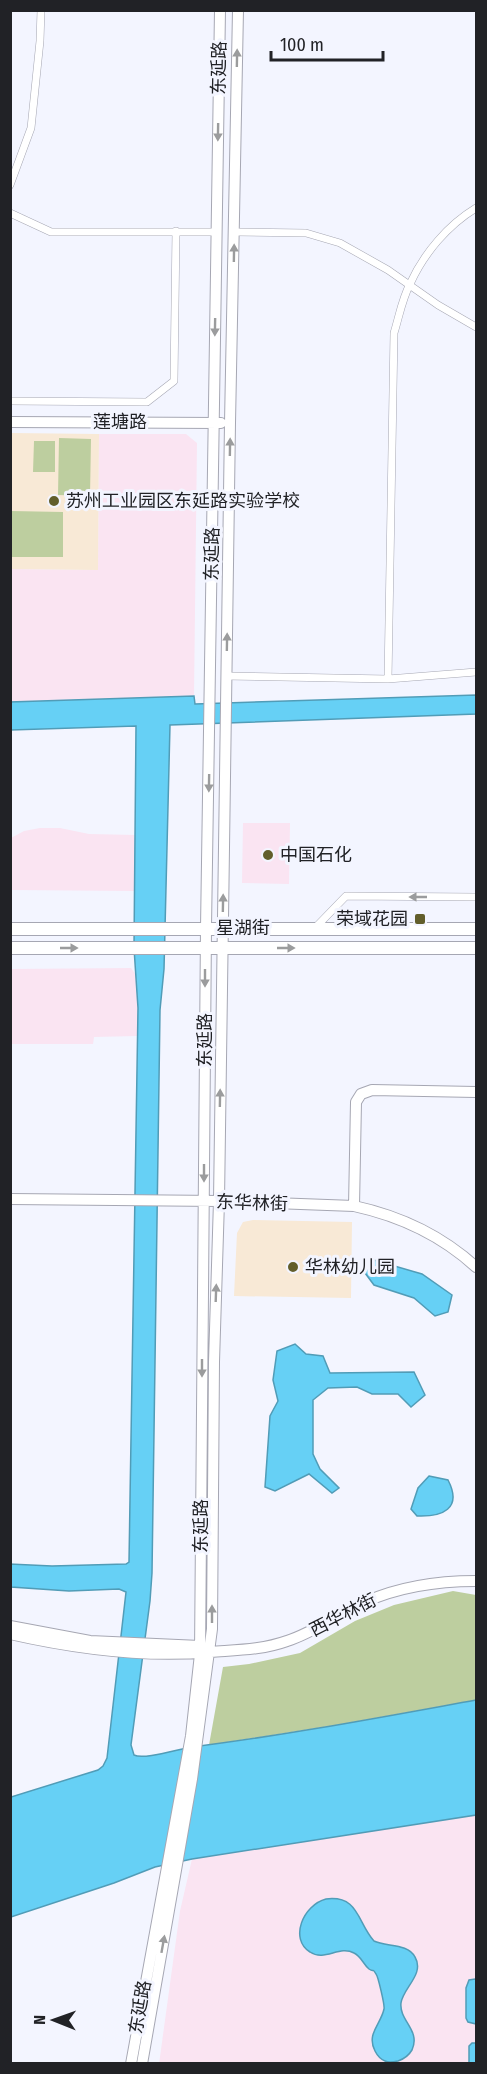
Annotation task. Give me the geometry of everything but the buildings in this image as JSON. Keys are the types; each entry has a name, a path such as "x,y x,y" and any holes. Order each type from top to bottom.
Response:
{"main road":[{"name":"东延路","path":"142,2064 169,1882 195,1736 203,1651 206,928 220,10"},
{"name":"东延路","path":"203,1651 212,1629 214,1362 219,1202 238,10"},
{"name":"莲塘路","path":"10,422 230,423"},
{"name":"星湖街","path":"10,929 222,927 477,929"},
{"name":"星湖街","path":"10,948 477,948"},
{"path":"354,1206 356,1102 361,1094 372,1090 477,1092"},
{"name":"东华林街","path":"10,1199 204,1201 354,1206 375,1211 424,1230 447,1242 477,1267"},
{"name":"西华林街","path":"10,1634 63,1645 203,1651 248,1650 286,1641 326,1625 366,1602 401,1589 426,1583 477,1581"},
{"name":"西华林街","path":"10,1626 119,1647"},
{"name":"东延路","path":"131,2064 169,1882"}],"street":[{"path":"10,185 31,128 40,41 40,10"},
{"path":"388,679 394,333 409,285 435,243 466,214 477,208"},
{"path":"10,213 51,232 216,231"},
{"path":"10,401 147,402 174,381 176,231"},
{"path":"235,232 306,233 340,243 388,270 477,327"},
{"path":"226,676 388,679 477,672"},
{"path":"315,928 346,896 477,897"}],"shaded area":[{"name":"苏州工业园区东延路实验学校","path":"11,433 99,434 98,570 11,569"},
{"path":"99,434 186,434 197,443 194,696 11,702 10,569 98,570"},
{"path":"243,823 290,823 289,884 242,883"},
{"path":"60,828 89,834 136,835 134,891 11,890 11,838 24,831"},
{"path":"131,968 136,975 137,1036 94,1037 93,1044 11,1044 10,969"},
{"name":"华林幼儿园","path":"253,1220 352,1222 351,1298 234,1296 237,1233 243,1222"},
{"path":"476,1815 476,2063 159,2064 180,1911 192,1859"}],"green space":[{"path":"59,438 91,439 90,496 58,495"},
{"path":"34,441 55,441 55,472 33,472"},
{"path":"11,511 63,512 63,557 11,557"},
{"path":"453,1591 476,1595 476,1700 209,1745 223,1667 300,1653 355,1621 394,1605"}],"water":[{"path":"476,695 476,714 170,725 164,969 160,1010 152,1573 131,1745 134,1755 153,1755 476,1700 476,1815 192,1859 155,1867 11,1917 11,1797 98,1770 107,1758 126,1592 119,1589 69,1591 11,1587 10,1564 52,1566 126,1564 129,1562 138,1008 134,948 136,726 11,730 10,702 194,696 195,704"},
{"path":"367,1258 422,1274 452,1295 448,1312 435,1316 414,1298 374,1285 365,1273"},
{"path":"295,1344 306,1354 323,1356 330,1373 414,1372 425,1395 411,1407 398,1394 372,1394 357,1387 328,1388 313,1400 313,1454 320,1469 339,1488 332,1493 309,1474 275,1491 265,1487 270,1416 278,1401 273,1380 277,1351"},
{"path":"429,1476 448,1480 453,1498 448,1509 442,1513 417,1516 411,1509 418,1488"},
{"path":"326,1899 345,1901 351,1906 374,1941 402,1947 415,1957 417,1969 401,2003 403,2015 414,2037 414,2043 411,2052 400,2060 390,2062 383,2060 373,2045 373,2034 384,2009 380,1985 374,1971 369,1969 354,1953 343,1951 316,1955 304,1946 300,1939 301,1923 305,1915 318,1902"},
{"path":"475,1979 476,2024 468,2022 466,2018 466,1988 469,1980"},
{"path":"476,2043 476,2063 469,2063 469,2046"}],"place":[{"name":"苏州工业园区东延路实验学校","path":"54,501"},
{"name":"中国石化","path":"268,855"},
{"name":"荣域花园","path":"420,919"},
{"name":"华林幼儿园","path":"293,1267"}]}
